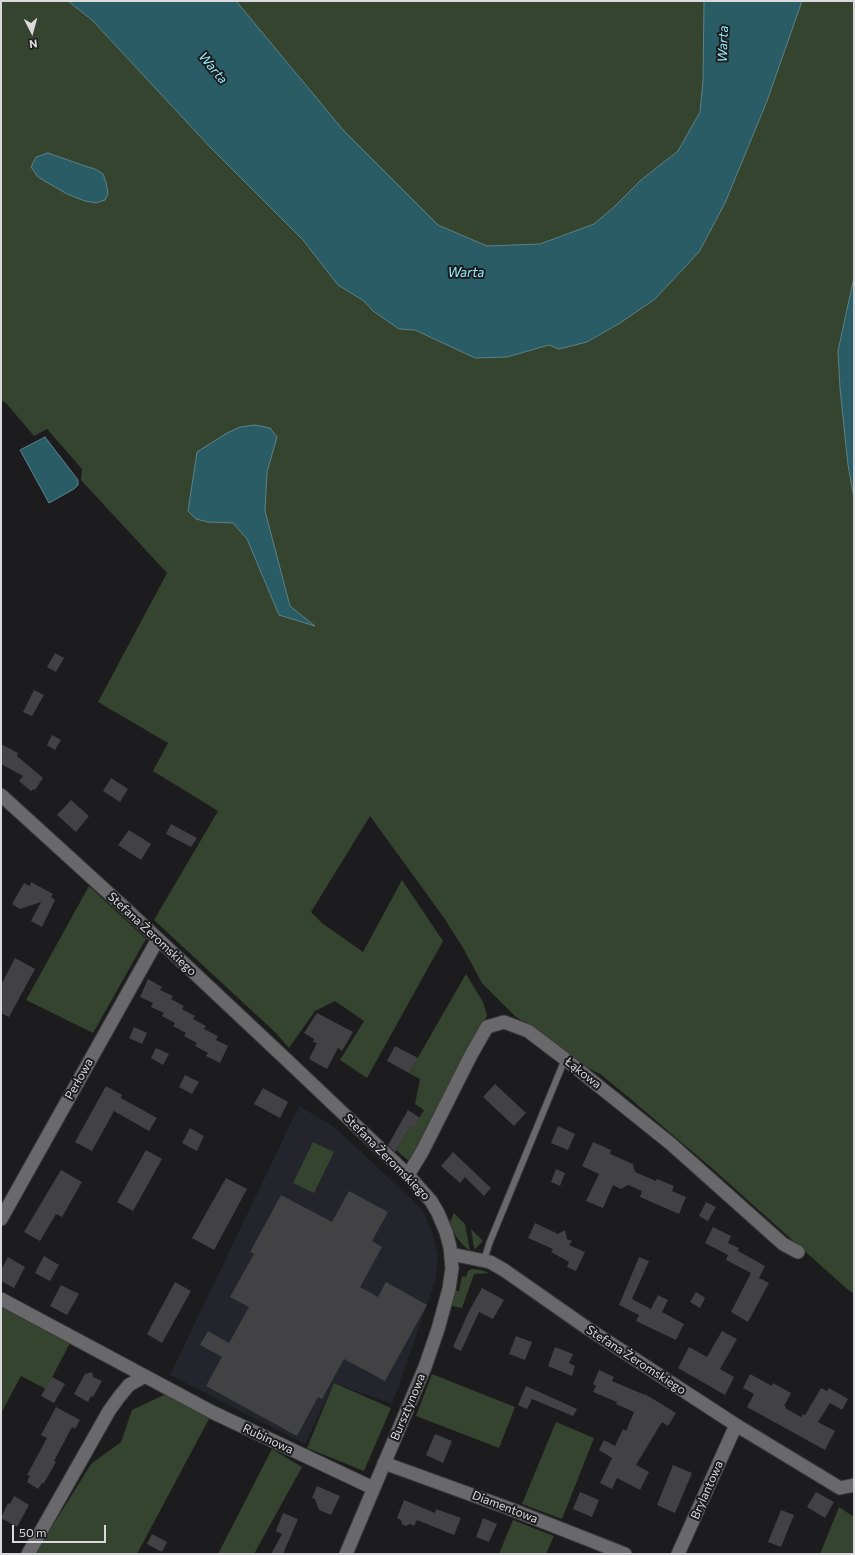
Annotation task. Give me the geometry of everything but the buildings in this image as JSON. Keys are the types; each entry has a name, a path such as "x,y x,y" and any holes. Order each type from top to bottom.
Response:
{"street":[{"name":"Stefana Żeromskiego","path":"5,798 158,939 408,1175 431,1201 438,1213 446,1232 451,1254 484,1261 504,1270 586,1328 736,1426 840,1488 854,1486"},
{"name":"Perłowa","path":"1,1219 158,939"},
{"name":"Łąkowa","path":"408,1175 422,1152 471,1055 487,1027 504,1022 528,1031 565,1059 671,1144 783,1244 798,1252"},
{"name":"Bursztynowa","path":"346,1554 425,1367 438,1329 450,1284 451,1254"},
{"name":"Rubinowa","path":"1,1300 241,1426 373,1488"},
{"path":"28,1554 109,1411 129,1385 145,1376"},
{"name":"Brylantowa","path":"678,1554 736,1426"},
{"name":"Diamentowa","path":"384,1463 508,1508 625,1554"}],"lane":[{"path":"484,1261 489,1244 565,1059"}],"shaded area":[{"path":"299,1106 333,1126 423,1210 433,1236 438,1257 435,1282 392,1404 334,1383 305,1444 170,1375"}],"green space":[{"path":"1,1 68,1 92,20 210,147 303,240 338,285 364,301 373,311 399,329 415,330 475,358 507,357 550,345 587,342 620,323 655,299 699,252 725,203 767,101 802,1 854,1 854,277 838,351 840,388 848,465 854,498 854,1294 714,1170 627,1096 600,1074 582,1065 515,1016 482,983 462,946 442,915 370,816 311,912 322,923 363,952 402,880 443,941 367,1078 340,1060 364,1021 335,1001 315,1011 289,1048 276,1033 154,920 218,811 153,771 168,743 98,702 167,573 81,480 82,469 47,429 34,436 6,403 1,400","holes":["62,158 95,169 107,189 108,194 105,200 97,203 85,201","277,437 267,472 265,511 290,606 314,625 279,615 247,539 233,522 208,522 196,519 188,511 192,490"]},
{"path":"236,1 704,1 703,81 700,112 678,151 641,180 614,207 594,224 540,244 487,246 438,225 344,131"},
{"path":"89,886 146,939 93,1033 26,1000"},
{"path":"466,974 483,1002 487,1015 483,1026 410,1162 396,1150 410,1126 414,1127 424,1110 415,1104 420,1079 409,1073"},
{"path":"313,1142 334,1152 314,1193 293,1183"},
{"path":"454,1213 465,1224 470,1251 462,1244 453,1232 450,1222"},
{"path":"471,1229 483,1241 475,1249 474,1248"},
{"path":"472,1269 489,1273 474,1274 462,1308 452,1306 455,1291 459,1291 462,1276 466,1277 468,1271"},
{"path":"1,1305 70,1343 46,1389 21,1376 1,1413"},
{"path":"432,1374 515,1407 499,1448 416,1416"},
{"path":"334,1383 391,1408 364,1471 307,1448"},
{"path":"166,1394 210,1417 137,1554 35,1554 91,1464 121,1442 132,1410"},
{"path":"556,1422 594,1438 562,1519 522,1504"},
{"path":"272,1449 302,1467 254,1554 218,1554"},
{"path":"839,1507 854,1517 854,1554 820,1554"},
{"path":"513,1520 554,1536 546,1554 499,1554"}],"water":[{"name":"Warta","path":"68,1 236,1 344,131 438,225 487,246 540,244 594,224 614,207 641,180 678,151 700,112 703,81 704,1 802,1 767,101 725,203 699,252 655,299 620,323 587,342 559,349 549,345 507,357 475,358 415,330 399,329 373,311 364,301 338,285 303,240 210,147 92,20"},
{"path":"48,153 95,169 103,174 108,194 105,200 96,203 85,201 67,194 38,177 31,167 36,157"},
{"path":"854,277 854,498 848,465 840,388 838,351"},
{"path":"255,425 270,428 277,437 267,472 265,511 290,606 315,626 279,615 247,539 233,523 208,522 196,519 188,511 197,452 227,433 240,427"},
{"path":"45,437 78,480 78,485 74,489 49,503 20,450"}]}
